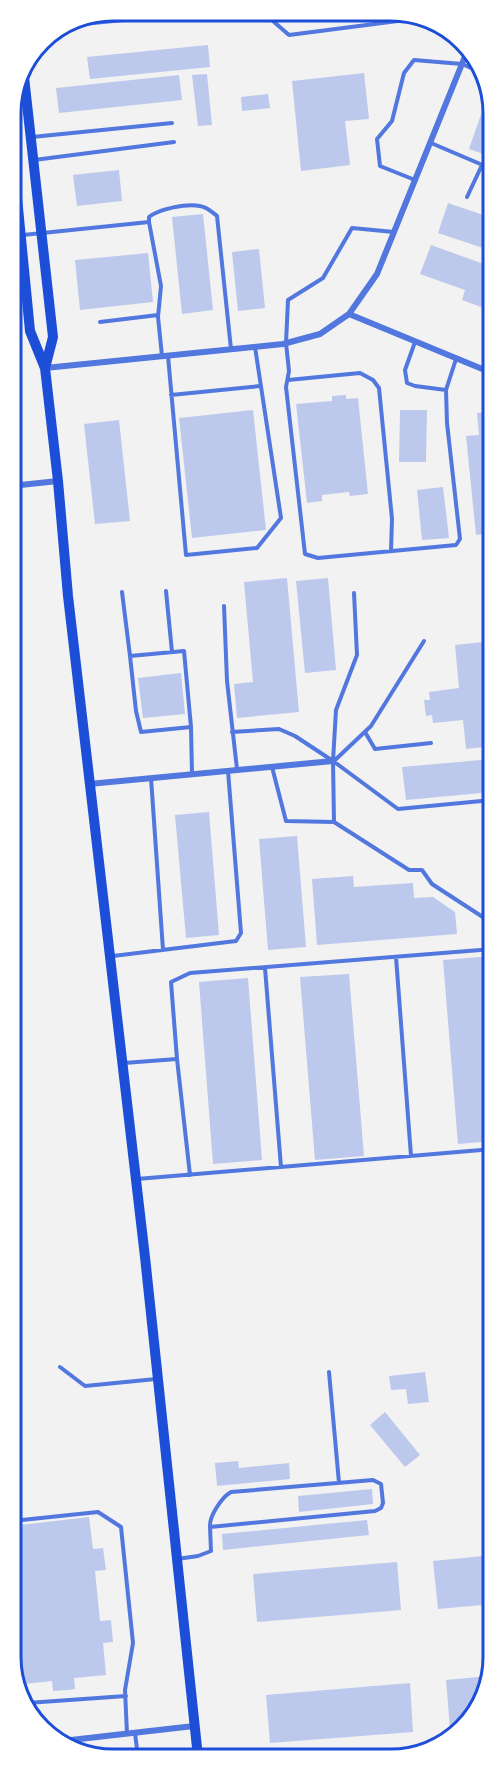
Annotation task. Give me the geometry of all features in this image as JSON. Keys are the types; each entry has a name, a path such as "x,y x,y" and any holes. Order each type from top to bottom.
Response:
{"main road":[{"path":"24,92 34,161 53,337 45,368"},
{"path":"21,235 30,331 45,368 68,596 136,1179 197,1749"}],"street":[{"path":"45,368 286,343 320,334 349,314 377,274 465,58"},
{"path":"349,314 483,369"},
{"path":"21,485 58,481"},
{"path":"90,784 333,761"},
{"path":"72,1739 194,1726"}],"lane":[{"path":"273,21 289,35 395,21"},
{"path":"415,180 380,166 377,139 392,121 404,73 414,60 462,64 472,68"},
{"path":"31,137 171,123"},
{"path":"34,161 174,142"},
{"path":"430,143 482,165 467,197"},
{"path":"231,349 217,216 200,206 158,211 149,217 149,222 160,286 158,315 171,395 186,555 257,548 281,518 255,347"},
{"path":"21,235 149,222"},
{"path":"394,232 352,228 322,278 288,300 286,343 288,380 286,387 305,554 318,558 456,546 460,539 447,423 446,390 456,358"},
{"path":"100,322 158,315"},
{"path":"415,342 405,370 407,383 446,390"},
{"path":"288,380 360,373 373,380 379,388 392,519 392,551"},
{"path":"171,395 261,386"},
{"path":"166,591 172,652"},
{"path":"122,592 136,711 141,732 191,727"},
{"path":"334,822 333,761 336,710 357,655 354,593"},
{"path":"224,606 232,732 237,770"},
{"path":"333,761 371,726 424,641"},
{"path":"130,656 183,651 191,727 192,774"},
{"path":"232,732 279,729 295,736 398,809 483,801"},
{"path":"365,732 375,749 431,743"},
{"path":"272,767 286,820 334,822 409,870 422,870 432,884 483,917"},
{"path":"111,957 236,941 241,933 228,771"},
{"path":"151,778 163,950"},
{"path":"190,1175 171,982 190,973 483,950"},
{"path":"396,957 411,1156"},
{"path":"265,968 281,1167"},
{"path":"123,1063 177,1059"},
{"path":"136,1179 483,1150"},
{"path":"60,1367 85,1386 157,1379"},
{"path":"329,1372 339,1483"},
{"path":"177,1559 198,1556 211,1551 210,1527 210,1521 225,1496 231,1492 339,1483 378,1481 381,1484 383,1503 381,1508 210,1527"},
{"path":"21,1520 98,1512 121,1527 134,1642 126,1696 127,1734"},
{"path":"34,1702 126,1696"},
{"path":"135,1733 137,1749"}],"building":[{"path":"208,45 210,67 90,79 87,57"},
{"path":"364,73 369,119 345,121 350,165 301,171 292,81"},
{"path":"207,74 212,125 198,126 192,75"},
{"path":"179,75 182,100 59,113 56,88"},
{"path":"268,94 270,108 242,111 241,97"},
{"path":"483,110 483,154 469,149"},
{"path":"119,170 122,201 77,206 73,175"},
{"path":"448,203 483,215 483,248 438,233"},
{"path":"203,214 213,310 182,314 172,217"},
{"path":"431,245 483,264 483,308 462,300 465,290 420,274"},
{"path":"259,249 265,308 238,311 232,252"},
{"path":"148,253 153,302 80,310 75,260"},
{"path":"346,395 346,399 358,398 368,494 350,496 349,492 322,495 322,501 307,503 296,404 332,401 332,396"},
{"path":"253,410 266,530 192,538 179,418"},
{"path":"400,410 427,410 426,462 399,462"},
{"path":"477,413 483,413 483,534 476,535 466,436 479,435"},
{"path":"119,420 130,521 95,524 84,424"},
{"path":"443,487 449,538 422,540 417,490"},
{"path":"287,578 299,712 237,718 234,684 253,682 244,582"},
{"path":"328,578 336,670 305,673 296,581"},
{"path":"483,642 483,747 466,749 463,720 433,723 432,715 426,716 424,700 430,700 429,692 459,688 455,645"},
{"path":"181,673 185,714 143,718 138,678"},
{"path":"483,760 483,793 406,800 402,767"},
{"path":"209,812 219,935 186,938 175,815"},
{"path":"297,836 306,947 268,950 259,839"},
{"path":"353,876 354,887 413,883 414,898 433,897 455,912 457,934 317,945 312,879"},
{"path":"483,957 483,1142 458,1144 443,960"},
{"path":"349,974 364,1156 315,1160 300,977"},
{"path":"248,978 262,1160 213,1164 199,982"},
{"path":"425,1372 429,1402 408,1404 406,1389 391,1390 389,1376"},
{"path":"385,1412 420,1455 405,1467 370,1425"},
{"path":"238,1461 239,1468 289,1463 290,1479 217,1486 215,1463"},
{"path":"372,1489 373,1504 299,1512 298,1496"},
{"path":"89,1517 93,1549 103,1548 106,1570 95,1571 100,1621 111,1620 113,1642 103,1643 106,1675 74,1678 75,1689 53,1691 52,1681 25,1684 21,1657 21,1525"},
{"path":"367,1520 369,1535 223,1550 222,1534"},
{"path":"483,1556 483,1605 438,1609 433,1561"},
{"path":"397,1562 401,1610 257,1622 253,1574"},
{"path":"481,1677 476,1692 467,1708 450,1727 446,1680"},
{"path":"410,1683 413,1732 270,1743 266,1695"}]}
